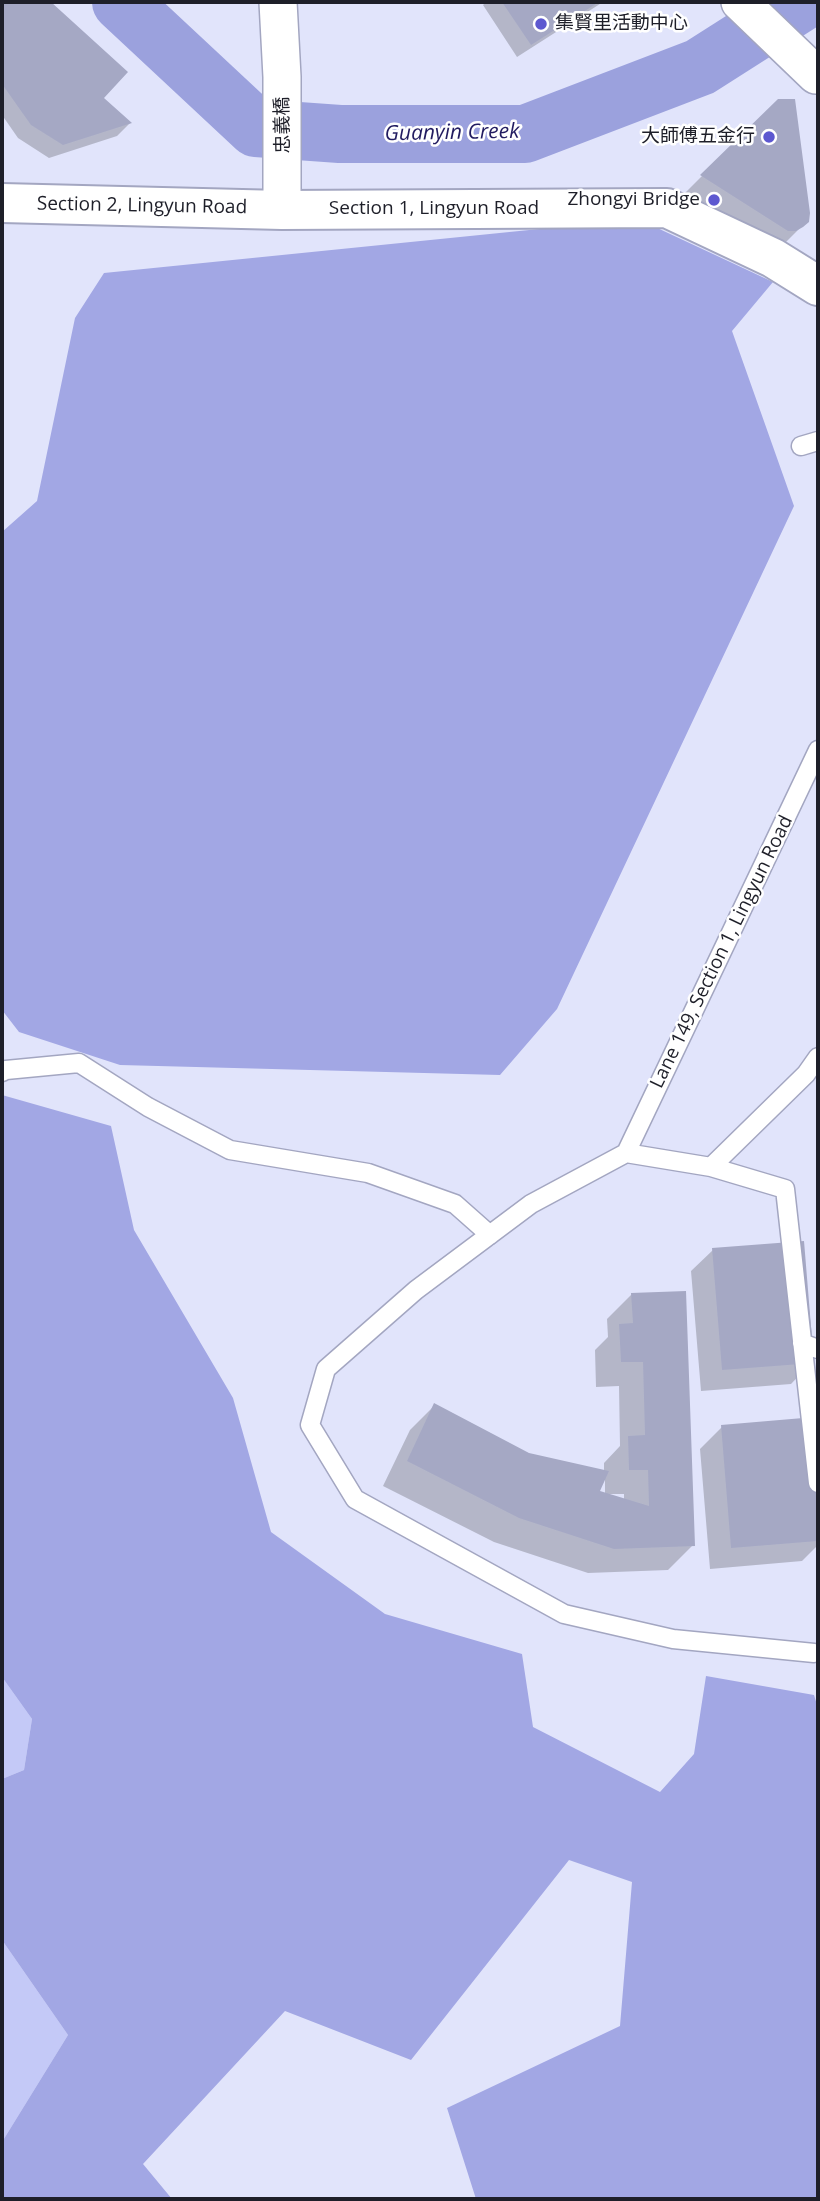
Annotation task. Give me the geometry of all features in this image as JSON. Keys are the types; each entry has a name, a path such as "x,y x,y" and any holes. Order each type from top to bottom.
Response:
{"street":[{"name":"忠義橋","path":"278,2 283,192"},
{"path":"740,2 817,81"},
{"name":"Section 2, Lingyun Road","path":"2,203 283,192"},
{"name":"Section 1, Lingyun Road","path":"283,192 667,208 773,258 818,286"}],"lane":[{"name":"Lane 149, Section 1, Lingyun Road","path":"625,1153 818,750"},
{"path":"711,1167 812,1077 818,1057"},
{"path":"2,1072 79,1063 148,1107 230,1150 368,1173 455,1204 490,1235"},
{"path":"817,1654 673,1639 564,1614 355,1499 310,1425 326,1368 416,1290 531,1204 625,1153 711,1167 785,1189 810,1346 818,1483"}],"shaded area":[{"path":"638,219 773,282 732,331 794,506 557,1009 500,1075 120,1065 19,1032 2,1010 2,532 37,501 75,318 104,273"},
{"path":"2,1095 111,1126 134,1230 233,1398 271,1532 385,1614 522,1654 533,1727 660,1792 694,1754 706,1676 814,1695 818,1708 818,2199 476,2199 447,2108 620,2026 632,1882 569,1860 411,2060 285,2011 143,2164 172,2199 4,2199 2,2142 68,2035 2,1940 2,1779 24,1770 32,1719 2,1677"},
{"path":"2,1677 32,1719 24,1770 2,1779"},
{"path":"2,1940 68,2035 2,2142"}],"building":[{"path":"2,2 51,2 128,72 104,98 132,123 63,145 31,125 2,84"},
{"name":"集賢里活動中心","path":"502,2 599,2 531,45"},
{"name":"大師傅五金行","path":"778,99 795,99 810,213 809,222 796,231 788,231 700,175"},
{"path":"804,1241 814,1363 722,1370 712,1248"},
{"path":"686,1291 695,1546 614,1549 519,1518 407,1461 434,1403 529,1453 609,1471 600,1491 649,1506 648,1470 629,1470 628,1436 645,1435 643,1362 621,1362 619,1324 633,1323 631,1293"},
{"path":"815,1417 818,1541 731,1548 721,1425"}],"waterway":[{"name":"Guanyin Creek","path":"121,2 256,128 340,134 525,134 700,67 802,2"}],"place":[{"name":"集賢里活動中心","path":"541,24"},
{"name":"大師傅五金行","path":"769,137"},
{"name":"Zhongyi Bridge","path":"714,200"}]}
